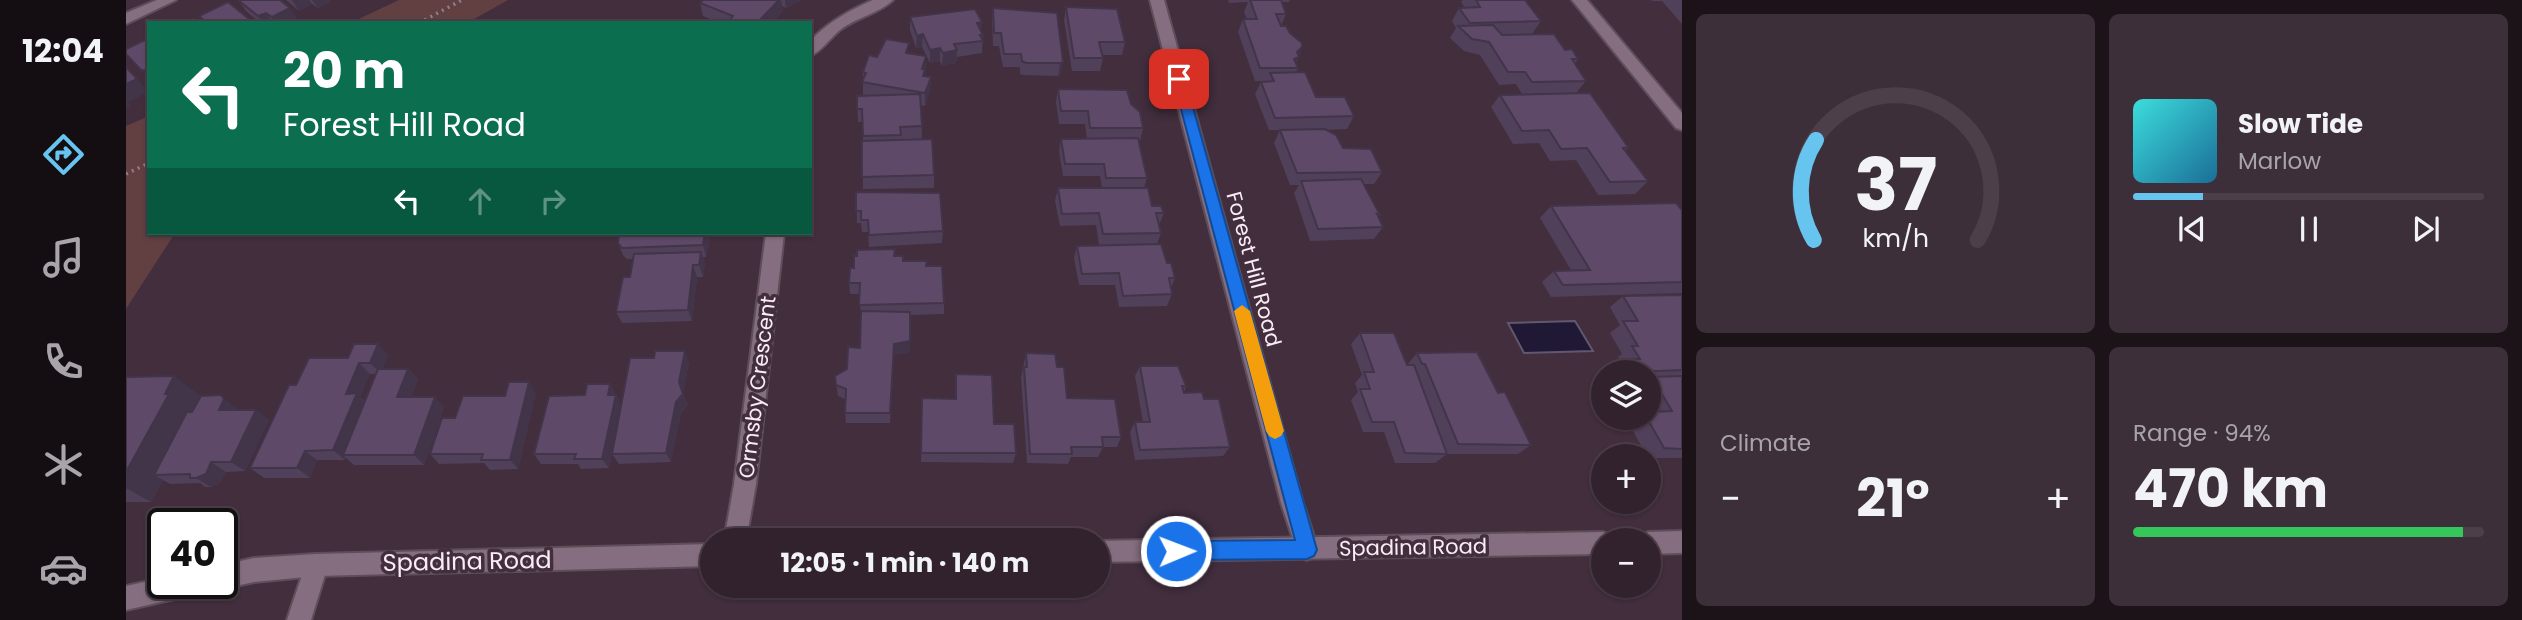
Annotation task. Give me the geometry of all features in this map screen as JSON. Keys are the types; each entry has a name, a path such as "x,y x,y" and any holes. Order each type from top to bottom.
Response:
{"street":[{"path":"126,19 169,0"},
{"path":"812,48 821,36 845,19 886,0"},
{"name":"Forest Hill Road","path":"1157,0 1307,550"},
{"path":"1579,0 1682,124"},
{"name":"Ormsby Crescent","path":"737,528 775,235"},
{"path":"1661,542 1682,542"},
{"name":"Spadina Road","path":"1110,551 1307,550 1591,543"},
{"name":"Spadina Road","path":"238,574 316,565 700,555"},
{"path":"299,620 316,565"},
{"path":"126,598 147,593"}],"path":[{"path":"423,21 462,0"},
{"path":"126,174 147,164"}],"shaded area":[{"path":"399,0 508,0 471,21 354,21"},
{"path":"147,117 147,235 174,235 126,309 126,126"},
{"path":"1575,321 1593,351 1524,353 1508,323"}],"building":[{"path":"238,0 280,0 290,8 272,17 266,13 258,16"},
{"path":"703,0 779,0 759,21 729,21 733,16 700,3"},
{"path":"1250,0 1281,0 1286,14 1276,14 1281,26 1286,26 1302,43 1297,52 1299,57 1294,59 1298,68 1260,68 1243,19 1257,19"},
{"path":"1476,0 1525,0 1541,21 1470,23 1459,8 1480,7"},
{"path":"228,2 252,21 205,21 199,16"},
{"path":"1066,7 1117,9 1125,42 1099,42 1103,58 1074,58"},
{"path":"993,8 1057,13 1063,62 1026,63 1022,61 1021,54 1004,54 1001,33 994,33"},
{"path":"975,9 982,22 977,23 983,41 954,44 957,50 943,53 940,48 930,50 923,34 917,36 910,17"},
{"path":"1493,25 1502,35 1554,34 1565,50 1572,49 1578,59 1572,59 1586,81 1532,82 1525,72 1508,72 1489,42 1472,39 1458,26"},
{"path":"147,39 147,69 142,71 126,54 126,49"},
{"path":"886,39 909,43 906,53 926,56 923,76 931,77 925,93 862,82 869,55 877,57"},
{"path":"126,67 137,79 126,84"},
{"path":"1305,72 1316,97 1345,97 1354,116 1275,118 1261,82 1274,81 1270,73"},
{"path":"1058,89 1127,90 1131,104 1140,112 1143,128 1090,128 1088,111 1061,111"},
{"path":"1590,93 1628,147 1623,148 1648,181 1610,182 1587,148 1561,149 1549,130 1522,131 1500,95"},
{"path":"920,94 922,126 900,127 901,135 863,136 862,109 857,109 857,96"},
{"path":"1325,129 1336,135 1343,148 1371,149 1382,172 1297,173 1280,130"},
{"path":"1138,138 1147,178 1106,178 1104,164 1065,164 1061,139"},
{"path":"932,139 934,175 862,177 862,141"},
{"path":"1361,179 1380,215 1377,214 1383,227 1318,229 1301,181"},
{"path":"1058,188 1148,188 1152,206 1161,206 1164,213 1156,213 1161,233 1103,234 1099,213 1062,214"},
{"path":"856,192 940,193 943,231 869,235 868,220 861,220 861,211 856,211"},
{"path":"1676,203 1682,210 1682,282 1563,285 1554,271 1590,270 1551,206"},
{"path":"619,235 705,235 703,245 622,248 618,243"},
{"path":"1161,244 1175,278 1169,278 1172,294 1123,296 1119,273 1082,274 1077,246"},
{"path":"895,249 894,256 903,256 903,261 927,261 926,266 942,266 944,303 859,305 860,283 849,283 850,268 854,268 857,250"},
{"path":"701,252 699,265 693,265 688,310 616,312 623,277 630,277 634,254"},
{"path":"1682,295 1682,370 1661,371 1661,360 1623,360 1640,359 1632,346 1638,346 1623,321 1638,321 1623,296"},
{"path":"861,311 910,312 910,341 894,344 890,413 845,413 846,389 836,385 835,376 847,369 848,347 860,348"},
{"path":"1360,333 1394,333 1407,365 1414,365 1447,454 1405,453 1394,422 1372,422 1360,389 1370,389 1364,372 1374,372"},
{"path":"354,344 378,344 370,363 359,363 346,394 357,393 333,450 305,451 297,468 250,468 289,385 296,385 309,358 348,358"},
{"path":"655,351 685,351 679,382 683,394 676,402 666,453 612,454 630,358 654,358"},
{"path":"1477,352 1498,393 1505,392 1531,445 1458,444 1425,364 1422,364 1417,353"},
{"path":"1026,353 1055,354 1057,367 1064,367 1067,398 1115,399 1121,437 1102,437 1103,447 1071,447 1072,454 1030,454 1024,367 1027,367"},
{"path":"1140,366 1178,366 1186,386 1182,386 1184,393 1202,392 1204,399 1219,399 1230,447 1140,450 1135,422 1150,422"},
{"path":"378,369 408,369 397,397 435,397 414,455 343,455"},
{"path":"956,374 992,375 994,424 1014,424 1016,453 921,453 922,398 956,399"},
{"path":"174,376 165,394 169,394 126,472 126,377"},
{"path":"1682,376 1682,449 1664,448 1654,430 1661,430 1661,411 1672,411 1661,392 1661,377"},
{"path":"509,382 529,382 510,460 481,460 483,454 430,454 442,418 455,418 463,396 505,396"},
{"path":"587,384 610,384 608,395 616,395 602,459 574,459 576,454 534,454 549,396 585,395"},
{"path":"221,395 224,399 219,410 256,410 231,462 211,462 206,474 196,478 190,478 190,474 154,475 187,412 192,412 201,396"}],"slow traffic":[{"path":"1242,311 1275,431"}],"route":[{"path":"1176,551 1307,550 1292,503 1287,474 1179,79"}]}
